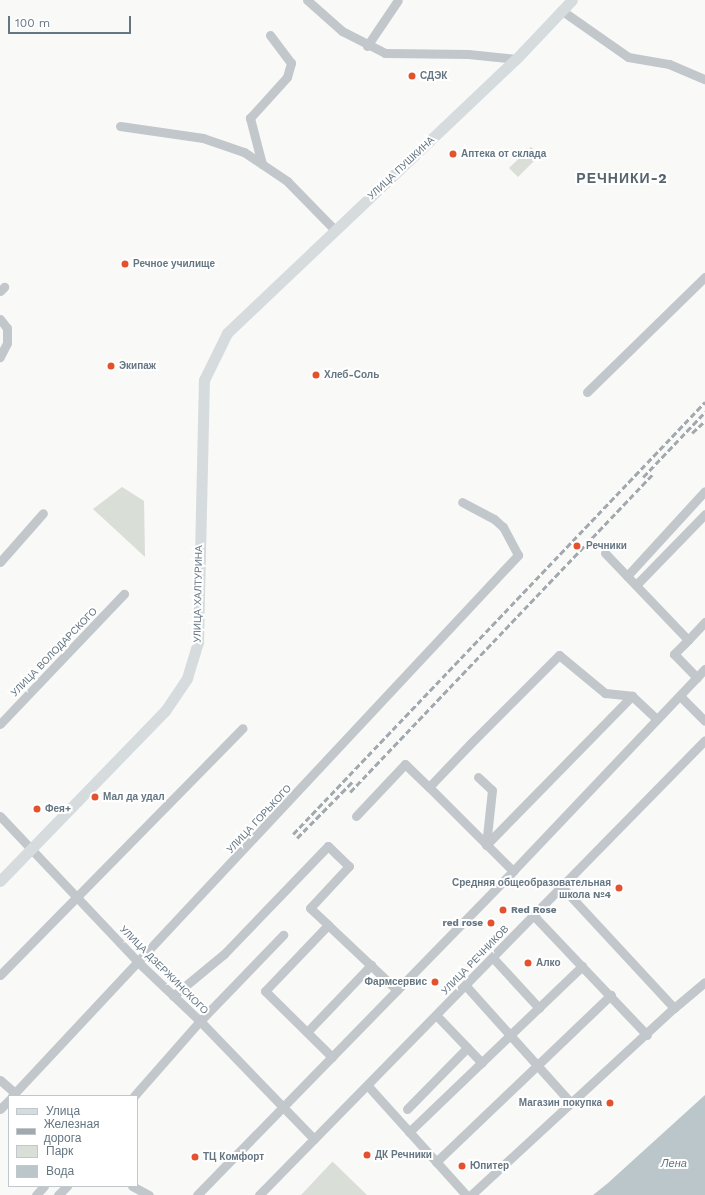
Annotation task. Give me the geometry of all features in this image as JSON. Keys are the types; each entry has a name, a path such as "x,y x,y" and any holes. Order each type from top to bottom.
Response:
{"main road":[{"name":"УЛИЦА ПУШКИНА","path":"227,333 516,59 572,0"},
{"name":"УЛИЦА ХАЛТУРИНА","path":"0,881 165,711 187,678 198,642 204,380 227,333"}],"street":[{"path":"307,0 342,31 367,46 385,53 468,54 516,59"},
{"path":"367,46 398,0"},
{"path":"562,10 628,57 669,64 705,80"},
{"path":"262,164 250,118 287,77 291,63 270,35"},
{"path":"120,126 203,138 244,152 287,182 335,230"},
{"path":"587,392 705,277"},
{"path":"0,319 7,328 7,343 0,357"},
{"path":"627,576 633,567 705,491"},
{"name":"УЛИЦА ГОРЬКОГО","path":"13,1095 139,963 518,555 503,527 494,519 462,502"},
{"path":"0,562 43,513"},
{"path":"636,585 705,514"},
{"path":"605,553 688,640"},
{"name":"УЛИЦА ВОЛОДАРСКОГО","path":"0,724 124,594"},
{"path":"697,678 674,654 705,622"},
{"path":"429,787 560,655 605,693 632,696 657,719"},
{"path":"197,1195 513,871 705,669"},
{"path":"486,845 632,696"},
{"path":"680,696 705,721"},
{"path":"0,975 243,728"},
{"name":"УЛИЦА РЕЧНИКОВ","path":"259,1195 368,1086 705,740"},
{"path":"356,816 405,764 513,871"},
{"path":"478,777 492,790 486,845"},
{"name":"УЛИЦА ДЗЕРЖИНСКОГО","path":"0,816 78,896 139,963 200,1021 282,1108 314,1139"},
{"path":"173,996 224,954 328,846 349,866 310,908 397,990"},
{"path":"562,887 674,1008"},
{"path":"534,916 611,995 647,1035"},
{"path":"328,926 265,991 332,1057"},
{"path":"135,1095 200,1021 283,935"},
{"path":"493,958 539,1008"},
{"path":"306,1032 371,965"},
{"path":"409,1132 511,1036 582,966"},
{"path":"471,1195 647,1035 674,1008 705,982"},
{"path":"466,986 571,1103"},
{"path":"436,1162 611,995"},
{"path":"436,1015 482,1063"},
{"path":"407,1109 467,1048"},
{"path":"0,1080 11,1095"},
{"path":"368,1086 466,1195"},
{"name":"УЛИЦА ГОРЬКОГО","path":"0,1109 8,1100"},
{"path":"36,1195 43,1187"},
{"path":"58,1195 66,1187"},
{"path":"134,1187 148,1195"}],"green space":[{"path":"531,147 540,155 518,177 509,168"},
{"path":"122,487 144,501 145,557 93,509"},
{"path":"333,1162 367,1195 301,1195"}],"water":[{"name":"Лена","path":"705,1095 705,1195 593,1195 608,1183"}],"railway":[{"path":"293,834 705,402"},
{"path":"643,477 705,412"},
{"path":"692,433 705,421"},
{"path":"350,792 652,475"},
{"path":"297,838 353,781"}],"place":[{"name":"СДЭК","path":"412,76"},
{"name":"Аптека от склада","path":"453,154"},
{"name":"Речное училище","path":"125,264"},
{"name":"Экипаж","path":"111,366"},
{"name":"Хлеб-Соль","path":"316,375"},
{"name":"Речники","path":"577,546"},
{"name":"Мал да удал","path":"95,797"},
{"name":"Фея+","path":"37,809"},
{"name":"Средняя общеобразовательная школа №4","path":"619,888"},
{"name":"Red Rose","path":"503,910"},
{"name":"red rose","path":"491,923"},
{"name":"Алко","path":"528,963"},
{"name":"Фармсервис","path":"435,982"},
{"name":"Магазин покупка","path":"610,1103"},
{"name":"ДК Речники","path":"367,1155"},
{"name":"ТЦ Комфорт","path":"195,1157"},
{"name":"Юпитер","path":"462,1166"}],"district":[{"name":"РЕЧНИКИ-2","path":"622,178"}]}
